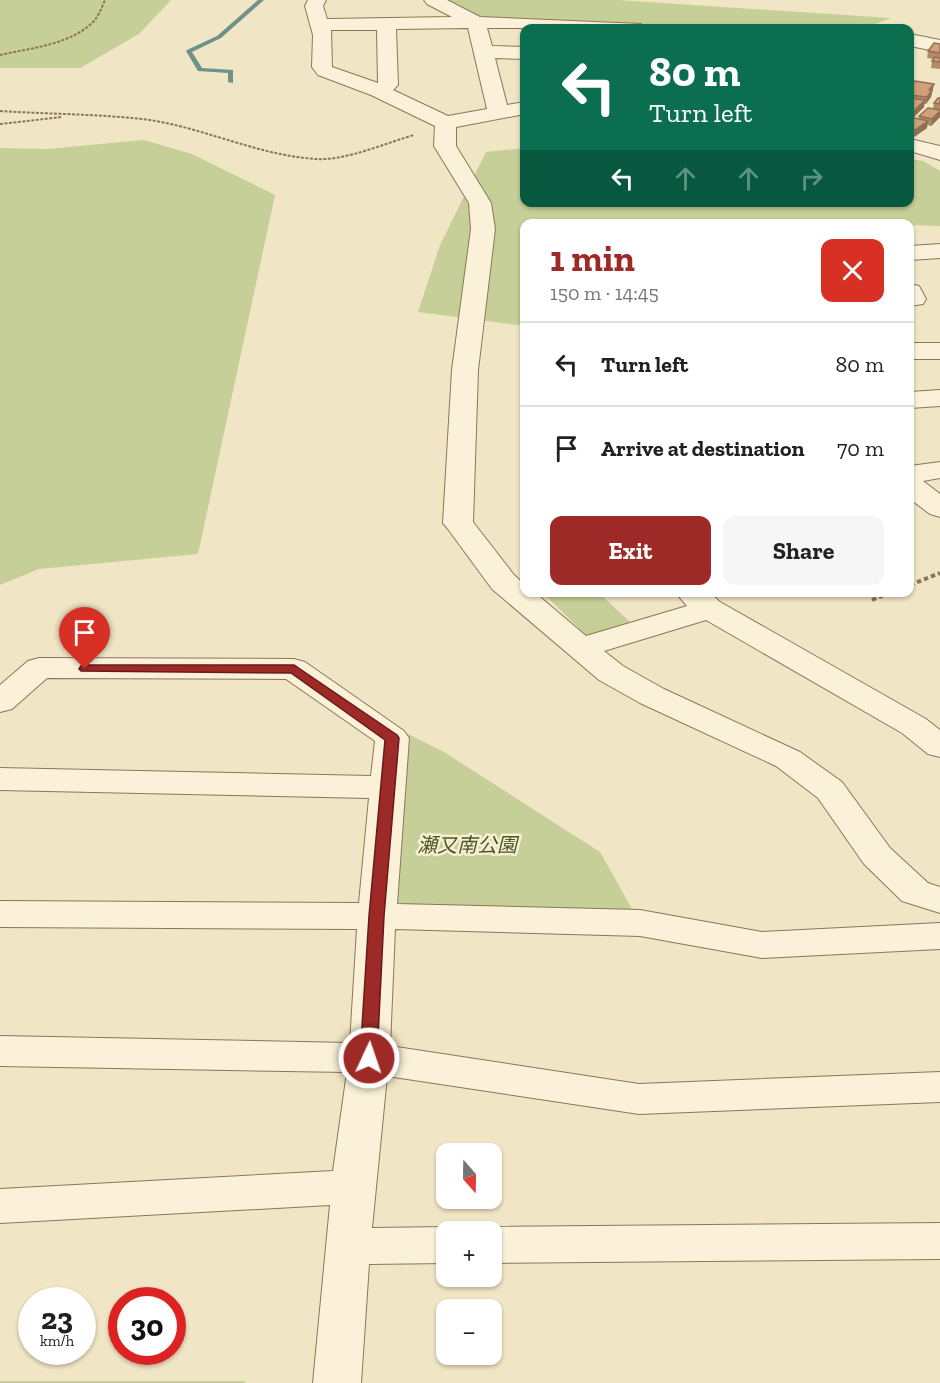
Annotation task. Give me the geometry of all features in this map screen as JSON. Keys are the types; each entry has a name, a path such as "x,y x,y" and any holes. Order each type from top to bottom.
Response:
{"street":[{"path":"317,0 314,6 323,35 322,67 325,71 447,123 520,109"},
{"path":"433,0 476,22 498,112"},
{"path":"320,25 476,22 529,24"},
{"path":"378,92 388,86 386,25"},
{"path":"914,42 940,46"},
{"path":"485,52 520,53"},
{"path":"447,123 446,147 480,203 483,229 465,370 458,523 503,582 520,597"},
{"path":"914,253 940,251"},
{"path":"914,351 940,351"},
{"path":"914,400 940,398"},
{"path":"914,474 940,470"},
{"path":"914,488 940,508"},
{"path":"520,597 611,673 652,696 788,759 830,790 877,856 915,892 940,901"},
{"path":"580,648 699,601 914,726 940,747"},
{"path":"0,702 39,668 294,669 392,738 377,916 369,1058 353,1187 337,1383"},
{"path":"0,779 387,787"},
{"path":"0,914 377,916 640,923 762,945 940,936"},
{"path":"0,1052 369,1058 639,1098 940,1087"},
{"path":"0,1206 353,1187"},
{"path":"502,1245 940,1241"},
{"path":"348,1246 436,1245"}],"path":[{"path":"0,55 35,48 76,34 94,21 105,0"},
{"path":"0,111 143,119 182,127 253,149 318,159 345,155 388,143 447,123"},
{"path":"0,124 75,115"},
{"path":"914,583 940,573"},
{"path":"872,600 879,597"}],"green space":[{"path":"0,0 171,0 139,34 80,68 0,68"},
{"path":"446,0 618,0 891,18 875,24 594,24 486,20"},
{"path":"144,140 192,154 275,195 198,554 39,569 0,585 0,148 47,149"},
{"path":"520,149 520,207 914,207 914,160 923,161 940,171 940,226 914,225 914,219 520,219 520,325 418,312 440,245 486,152"},
{"path":"547,597 603,597 632,624 588,637"},
{"name":"瀬又南公園","path":"408,734 444,752 600,852 640,923 395,906"},
{"path":"0,1381 245,1381 245,1383 0,1383"}],"building":[{"path":"934,43 940,44 940,53 928,51"},
{"path":"935,57 940,58 940,62 932,61"},
{"path":"914,82 934,84 927,97 914,95"},
{"path":"940,98 940,104 934,103"},
{"path":"914,99 925,100 914,111"},
{"path":"928,108 940,111 932,119 919,116"},
{"path":"914,118 928,121 915,130"}],"waterway":[{"path":"231,82 231,71 200,70 189,51 219,37 261,0"}],"route":[{"path":"85,669 294,669 392,738 377,916 369,1058"}]}
